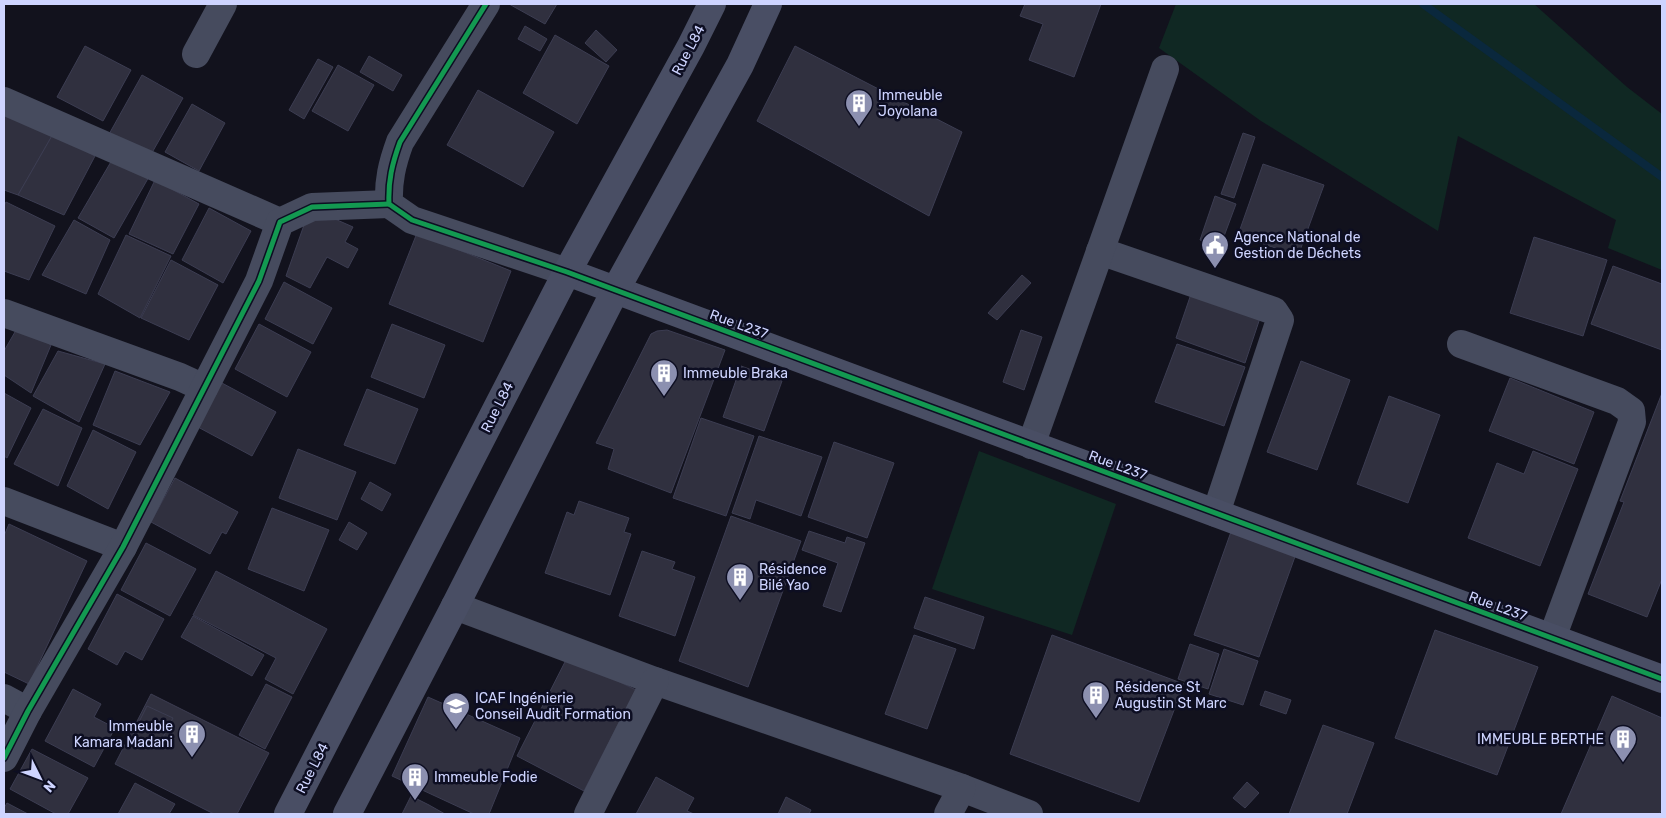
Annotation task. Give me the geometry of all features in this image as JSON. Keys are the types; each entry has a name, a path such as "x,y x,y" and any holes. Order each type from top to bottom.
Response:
{"main road":[{"name":"Rue L84","path":"288,814 567,272 712,4"},
{"path":"347,814 615,291 740,65 768,4"},
{"name":"Rue L237","path":"567,272 1662,679"}],"street":[{"path":"196,54 223,4"},
{"path":"388,204 388,185 400,142 486,4"},
{"path":"1031,445 1165,69"},
{"path":"4,101 280,222"},
{"path":"4,758 28,711 123,547 259,281 280,222 312,207 388,204 412,220 567,272"},
{"path":"1100,251 1274,312 1280,320 1216,513"},
{"path":"4,313 180,376 204,388"},
{"path":"1461,344 1617,401 1631,411 1632,422 1552,638"},
{"path":"4,501 123,547"},
{"path":"455,606 655,681 962,788 1029,814"},
{"path":"588,814 655,681"},
{"path":"4,698 28,711"},
{"path":"948,814 962,788"}],"green space":[{"path":"1176,4 1534,4 1627,87 1662,114 1662,270 1608,248 1616,220 1458,136 1438,231 1261,121 1159,48"},
{"path":"979,451 1116,504 1072,635 932,589"}],"building":[{"path":"509,4 557,4 545,24"},
{"path":"1025,4 1101,4 1074,77 1029,60 1043,24 1020,16"},
{"path":"525,26 547,39 540,51 518,39"},
{"path":"596,30 617,50 606,62 585,43"},
{"path":"555,35 609,66 577,124 523,93"},
{"path":"85,46 131,70 103,121 57,97"},
{"name":"Immeuble Joyolana","path":"795,46 962,132 929,216 757,121"},
{"path":"369,56 402,75 393,91 360,72"},
{"path":"318,59 333,67 304,119 289,110"},
{"path":"338,65 374,85 348,131 312,111"},
{"path":"142,75 183,98 149,158 108,136"},
{"path":"478,90 554,132 523,187 447,145"},
{"path":"192,104 225,123 199,171 165,152"},
{"path":"4,113 53,134 18,195 4,190"},
{"path":"1243,133 1255,137 1234,198 1221,194"},
{"path":"53,134 95,156 64,215 18,195"},
{"path":"112,160 150,175 114,238 78,218"},
{"path":"1263,164 1324,185 1298,256 1238,235"},
{"path":"155,180 199,204 173,254 129,234"},
{"path":"1215,196 1236,204 1220,247 1200,240"},
{"path":"6,202 55,226 29,280 4,271 4,206"},
{"path":"209,208 251,231 223,283 182,260"},
{"path":"310,208 353,227 345,242 358,249 348,268 327,257 310,288 286,276"},
{"path":"74,220 110,240 86,294 42,275"},
{"path":"417,233 511,271 483,342 389,304"},
{"path":"126,235 171,256 140,318 98,294"},
{"path":"1534,237 1607,260 1583,336 1510,313"},
{"path":"171,260 218,285 189,340 141,318"},
{"path":"1613,266 1662,284 1662,350 1591,324"},
{"path":"1022,275 1031,283 997,320 988,313"},
{"path":"284,282 332,308 313,344 265,319"},
{"path":"1191,294 1260,318 1245,363 1176,338"},
{"path":"259,324 311,352 287,397 235,369"},
{"path":"392,324 445,345 424,398 371,377"},
{"path":"19,325 51,345 31,393 4,375 4,351"},
{"name":"Immeuble Braka","path":"667,330 725,350 671,493 608,469 614,449 596,443 651,334"},
{"path":"1021,330 1042,337 1024,390 1003,382"},
{"path":"1177,344 1245,367 1224,426 1155,402"},
{"path":"58,351 105,364 79,422 33,396"},
{"path":"1301,361 1350,380 1317,470 1267,452"},
{"path":"741,366 782,381 764,431 723,417"},
{"path":"115,371 170,392 140,445 93,425"},
{"path":"1510,378 1594,412 1574,464 1489,431"},
{"path":"220,382 276,412 252,456 196,426"},
{"path":"367,389 418,409 395,464 344,445"},
{"path":"4,393 31,408 7,458 4,456"},
{"path":"1662,393 1662,579 1647,617 1588,594 1624,502 1620,501"},
{"path":"1389,396 1440,415 1408,503 1357,484"},
{"path":"43,409 82,428 58,486 14,464"},
{"path":"701,418 754,436 726,516 673,498"},
{"path":"93,430 136,452 108,509 67,486"},
{"path":"759,436 822,457 801,516 756,500 750,519 732,513"},
{"path":"834,442 894,463 867,538 808,517"},
{"path":"298,449 356,472 337,520 279,498"},
{"path":"1533,451 1578,469 1540,566 1468,538 1497,463 1524,474"},
{"path":"175,478 238,512 226,534 222,532 210,554 151,522"},
{"path":"370,482 391,494 382,511 361,499"},
{"path":"579,501 629,518 624,532 631,534 610,595 545,573 567,512 574,515"},
{"path":"272,508 329,530 304,591 248,569"},
{"name":"Résidence Bilé Yao","path":"731,516 801,541 748,687 679,661"},
{"path":"349,522 367,533 357,550 339,540"},
{"path":"9,524 87,561 29,684 4,672 4,536"},
{"path":"1232,529 1297,551 1259,657 1194,635"},
{"path":"809,531 845,543 847,537 865,543 841,612 823,606 838,563 802,550"},
{"path":"146,543 196,569 170,616 121,590"},
{"path":"642,551 675,562 672,569 695,577 675,636 619,616"},
{"path":"216,571 327,629 293,694 265,679 276,658 193,615"},
{"path":"117,594 164,619 142,660 125,651 117,665 88,649"},
{"path":"925,597 984,617 974,649 914,628"},
{"path":"193,616 264,655 252,676 181,637"},
{"path":"1435,630 1538,667 1497,775 1395,738"},
{"path":"914,635 956,649 927,729 885,714"},
{"name":"Résidence St Augustin St Marc","path":"1052,635 1184,684 1139,802 1010,754"},
{"path":"1190,644 1219,654 1208,689 1178,679"},
{"path":"1224,649 1258,661 1243,705 1209,694"},
{"path":"568,656 636,690 584,791 517,756"},
{"path":"266,684 292,697 265,749 239,735"},
{"path":"73,689 101,704 94,717 115,728 94,767 45,741"},
{"path":"1265,691 1291,700 1286,714 1260,705"},
{"name":"Immeuble Kamara Madani","path":"151,694 269,753 237,814 214,814 115,764"},
{"name":"IMMEUBLE BERTHE","path":"1612,696 1662,718 1662,809 1659,814 1561,814"},
{"path":"428,697 520,738 489,814 474,814 392,776"},
{"path":"147,706 173,718 158,747 133,734"},
{"path":"1323,725 1374,743 1347,814 1289,814"},
{"path":"32,749 88,778 68,814 56,814 10,789"},
{"path":"656,777 694,798 687,811 694,814 636,814"},
{"path":"1247,782 1259,793 1245,808 1233,798"},
{"path":"135,783 175,804 169,814 118,814"},
{"name":"Immeuble Fodie","path":"411,796 429,805 445,814 402,814"},
{"path":"786,797 811,810 809,814 778,814"},
{"path":"7,803 28,814 4,814 4,808"}],"waterway":[{"path":"1423,4 1662,177"}],"cycle path":[{"path":"486,4 400,142 397,150 390,180 389,204 412,220 567,272 1662,679"},
{"path":"4,758 28,711 123,547 259,281 280,222 312,207 389,204"}],"place":[{"name":"Immeuble Joyolana","path":"859,127"},
{"name":"Agence National de Gestion de Déchets","path":"1215,269"},
{"name":"Immeuble Braka","path":"664,397"},
{"name":"Résidence Bilé Yao","path":"740,601"},
{"name":"Résidence St Augustin St Marc","path":"1096,719"},
{"name":"ICAF Ingénierie Conseil Audit Formation","path":"456,730"},
{"name":"Immeuble Kamara Madani","path":"192,758"},
{"name":"IMMEUBLE BERTHE","path":"1623,763"},
{"name":"Immeuble Fodie","path":"415,801"}]}
